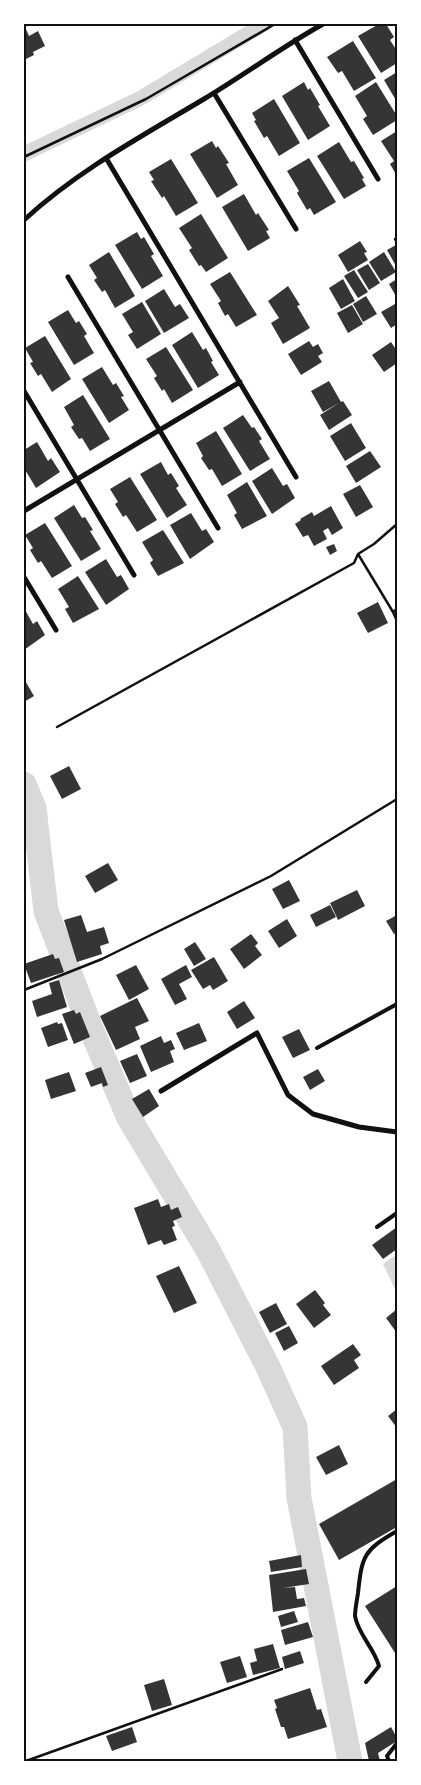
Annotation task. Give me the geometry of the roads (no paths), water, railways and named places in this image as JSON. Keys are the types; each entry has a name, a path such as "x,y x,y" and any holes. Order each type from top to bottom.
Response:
{"street":[{"path":"24,220 47,199 106,158 323,24"},
{"path":"295,40 378,179"},
{"path":"214,93 296,229"},
{"path":"106,158 296,477"},
{"path":"68,277 218,528"},
{"path":"24,511 240,382"},
{"path":"24,391 134,575"},
{"path":"24,577 56,630"},
{"path":"161,1091 256,1033 288,1095 313,1114 359,1128 397,1132"}],"lane":[{"path":"318,1048 397,1004"},
{"path":"377,1226 397,1213"},
{"path":"366,1682 379,1666 355,1616 361,1569 365,1556 375,1544 397,1532"},
{"path":"389,1761 387,1756 397,1743"}],"waterway":[{"path":"24,154 141,98 264,24"},
{"path":"24,784 34,808 46,911 91,1029 129,1118 208,1250 268,1367 295,1427 299,1498 350,1761"}]}
